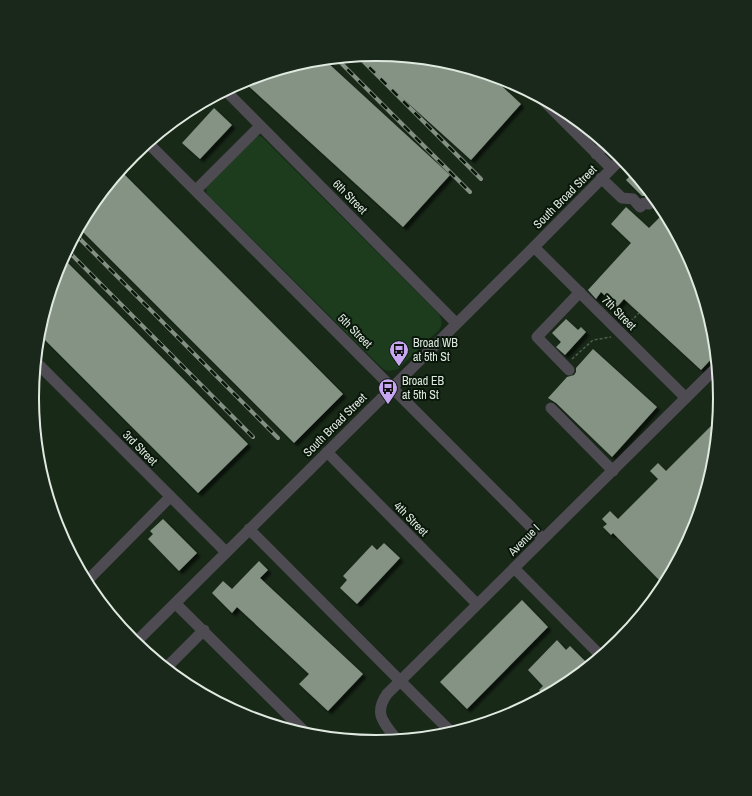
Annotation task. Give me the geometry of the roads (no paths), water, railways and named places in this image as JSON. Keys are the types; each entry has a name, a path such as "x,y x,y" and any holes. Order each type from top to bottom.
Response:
{"street":[{"name":"6th Street","path":"230,95 456,323"},
{"path":"557,114 611,168"},
{"path":"196,190 260,126"},
{"name":"5th Street","path":"152,147 543,539"},
{"path":"596,154 602,148"},
{"name":"South Broad Street","path":"140,638 534,247 617,163"},
{"path":"601,178 622,198 633,199 640,207 644,203 650,203"},
{"name":"7th Street","path":"534,247 686,398"},
{"path":"567,368 537,337 580,292"},
{"name":"3rd Street","path":"41,367 170,498 226,552"},
{"name":"Avenue I","path":"393,734 382,720 380,713 380,706 387,694 712,372"},
{"path":"551,408 613,470"},
{"name":"4th Street","path":"327,452 477,604"},
{"path":"91,577 170,498"},
{"path":"249,530 447,728"},
{"path":"514,568 597,652"},
{"path":"175,603 204,630 300,727"},
{"path":"170,664 204,630"}],"railway":[{"path":"364,62 481,179"},
{"path":"341,63 470,192"},
{"path":"79,238 278,438"},
{"path":"72,255 253,437"}],"place":[{"name":"Broad WB at 5th St","path":"399,367"},
{"name":"Broad EB at 5th St","path":"388,405"}]}
